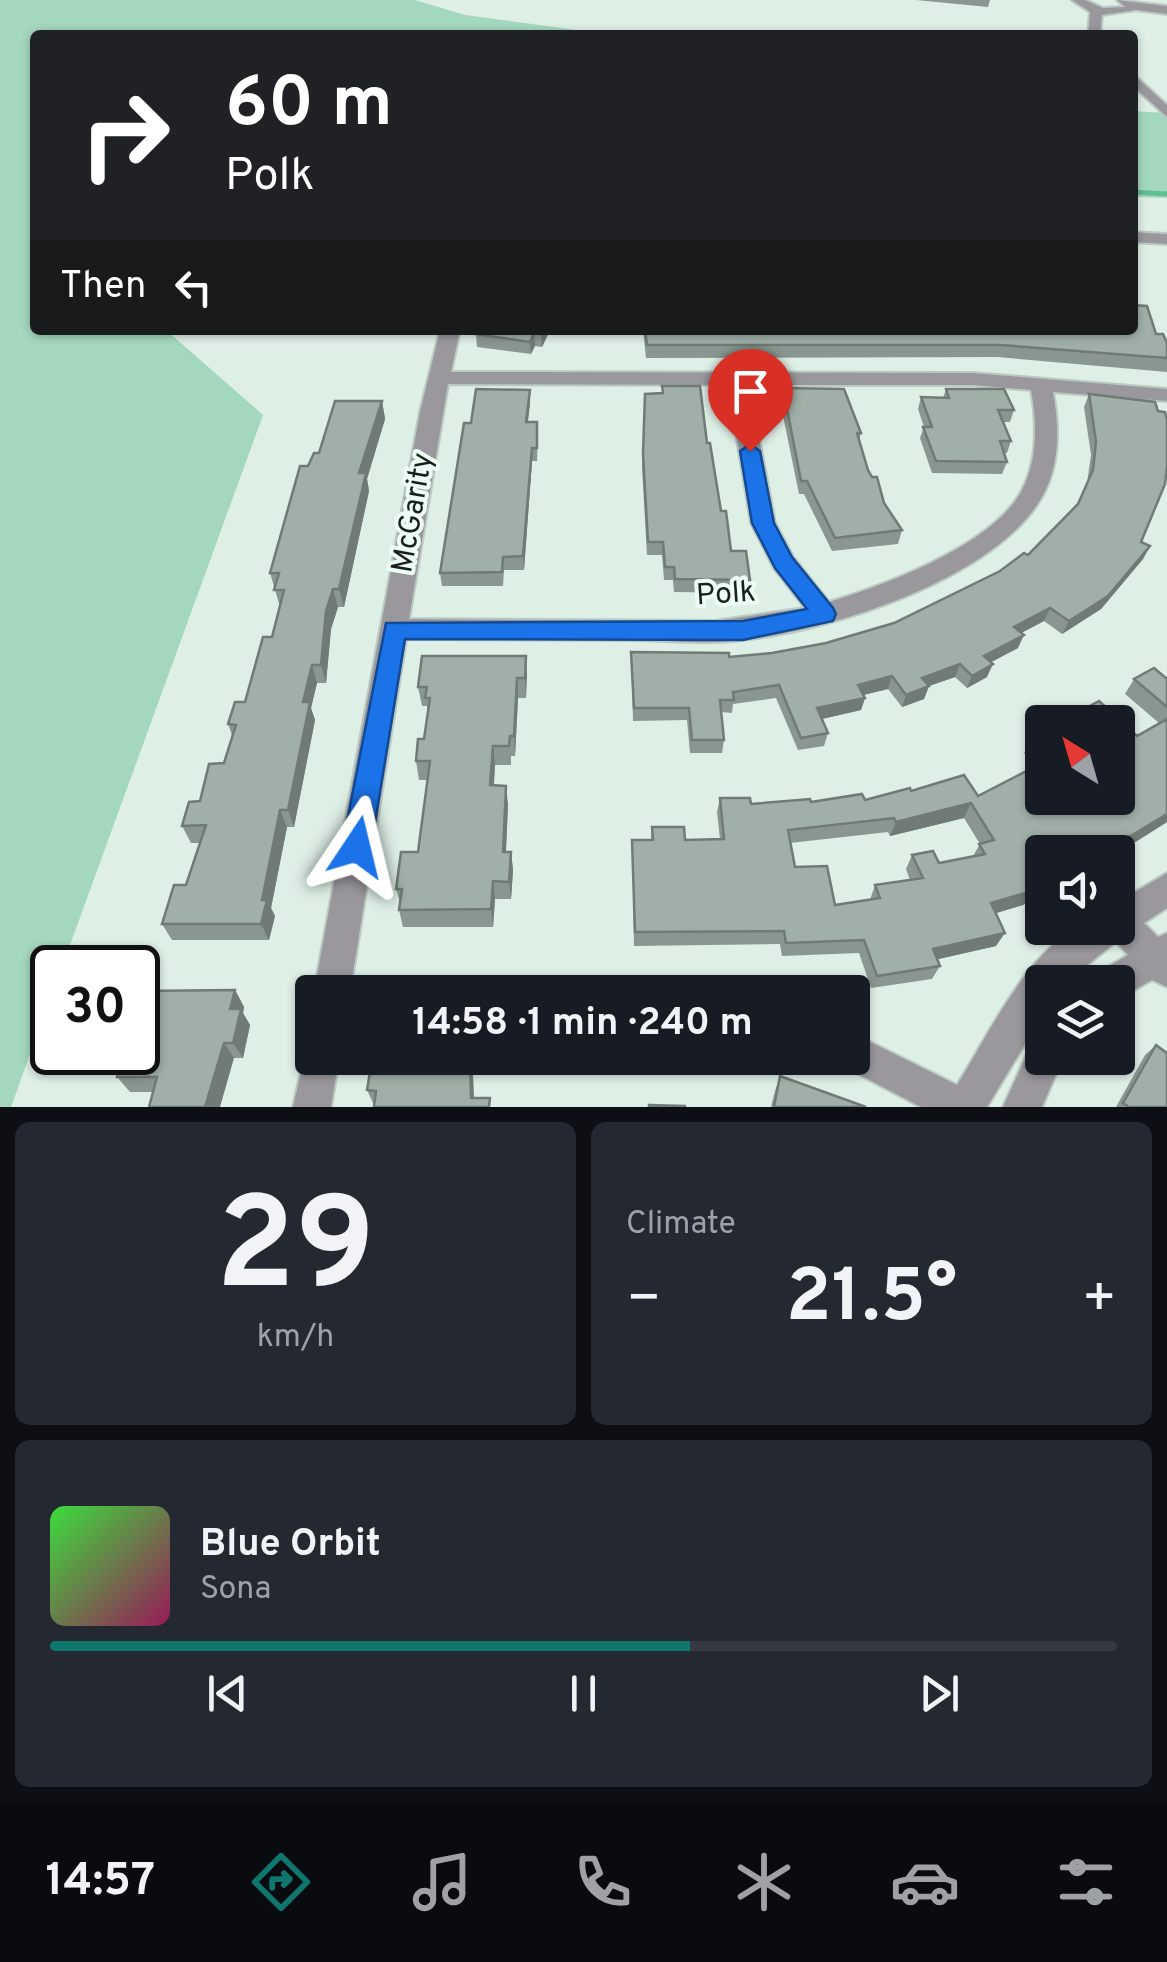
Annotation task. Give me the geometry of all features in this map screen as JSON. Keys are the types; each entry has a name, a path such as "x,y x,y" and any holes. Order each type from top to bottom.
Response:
{"street":[{"path":"1075,1 1112,12 1128,3 1167,10"},
{"path":"1094,30 1096,10"},
{"path":"1111,28 1112,12"},
{"path":"1138,71 1167,97"},
{"path":"1138,83 1167,113"},
{"path":"1138,237 1167,239"},
{"name":"McGarity","path":"335,975 438,378 449,335"},
{"path":"438,378 973,379 1167,395"},
{"path":"737,379 763,523 783,562 824,614"},
{"name":"Polk","path":"394,629 743,630 868,601 964,555 1028,502 1046,455 1047,412 1041,385"},
{"path":"1135,910 1167,888"},
{"path":"1135,935 1163,959 1135,973"},
{"path":"1058,965 1084,945"},
{"path":"870,1060 963,1107 1025,1011"},
{"path":"312,1107 317,1075"},
{"path":"1022,1107 1036,1075"}],"green space":[{"path":"0,0 415,0 465,15 576,30 30,30 30,335 172,335 263,415 70,945 30,945 30,1054 11,1107 0,1107"},
{"path":"1138,111 1167,113 1167,198 1138,197"}],"building":[{"path":"1138,305 1147,306 1156,334 1163,334 1167,358 1001,345 647,345 646,335 1138,335"},
{"path":"483,335 533,335 530,342"},
{"path":"662,386 700,386 707,443 721,511 726,511 731,551 746,551 750,580 675,579 674,567 665,567 663,542 648,542 643,454 645,394 663,393"},
{"path":"783,388 844,389 861,433 857,433 868,470 872,477 877,477 884,503 902,530 835,538 807,481 801,481"},
{"path":"476,389 530,390 526,422 537,422 537,448 532,448 523,556 503,557 502,572 440,573 464,423 471,423"},
{"path":"946,389 1004,389 1014,410 998,410 1011,441 1000,441 1007,462 936,461 923,427 932,427 921,397 949,398"},
{"path":"1089,394 1155,402 1167,420 1165,484 1141,542 1150,546 1108,596 1069,621 1050,608 1014,627 1024,635 984,656 993,664 972,676 960,664 922,678 929,686 906,695 892,676 858,685 865,698 817,708 828,733 801,738 779,685 733,692 734,700 720,700 724,740 692,740 689,708 634,708 631,652 729,653 729,657 826,643 894,623 1000,571 1024,553 1028,555 1078,504 1093,470 1096,442"},
{"path":"335,401 382,401 359,473 366,473 339,589 333,589 326,611 321,665 312,665 303,702 310,702 288,810 280,810 261,924 162,924 174,885 186,885 206,825 182,826 189,802 200,801 209,764 224,763 236,725 228,724 235,702 245,702 263,637 272,637 284,590 274,590 279,573 270,573 300,466 308,466 314,453 319,453"},
{"path":"422,656 526,656 525,678 517,678 514,736 510,736 509,746 493,746 490,785 506,786 503,852 511,852 509,882 493,881 491,909 399,910 402,889 396,889 401,852 418,852 430,761 416,761 418,739 424,739 430,698 425,698 427,687 418,687"},
{"path":"1154,668 1167,679 1167,707 1134,679"},
{"path":"1167,719 1167,814 1132,835 1025,835 1025,893 991,903 1005,933 933,949 940,966 877,976 864,940 786,943 784,931 635,932 632,840 653,840 652,827 684,827 685,840 724,839 720,798 750,798 751,804 810,799 811,802 862,794 865,800 964,775 978,796 1025,772 1025,815 1135,815 1135,734","holes":["971,803 994,840 979,844 985,854 939,863 933,851 912,855 923,878 875,885 880,898 835,905 827,866 795,867 788,830 894,818 896,822"]},
{"path":"235,990 230,1009 241,1009 233,1043 224,1043 205,1107 149,1107 157,1077 117,1077 160,1075 160,991"},
{"path":"1156,1045 1167,1053 1167,1107 1129,1107 1123,1103"},
{"path":"370,1075 470,1075 471,1098 490,1098 489,1107 374,1107 376,1091 367,1090"},
{"path":"780,1076 866,1107 774,1107"}],"waterway":[{"path":"1138,192 1167,194"}],"route":[{"path":"357,847 394,629 743,630 824,614 783,562 763,523 750,451"}]}
